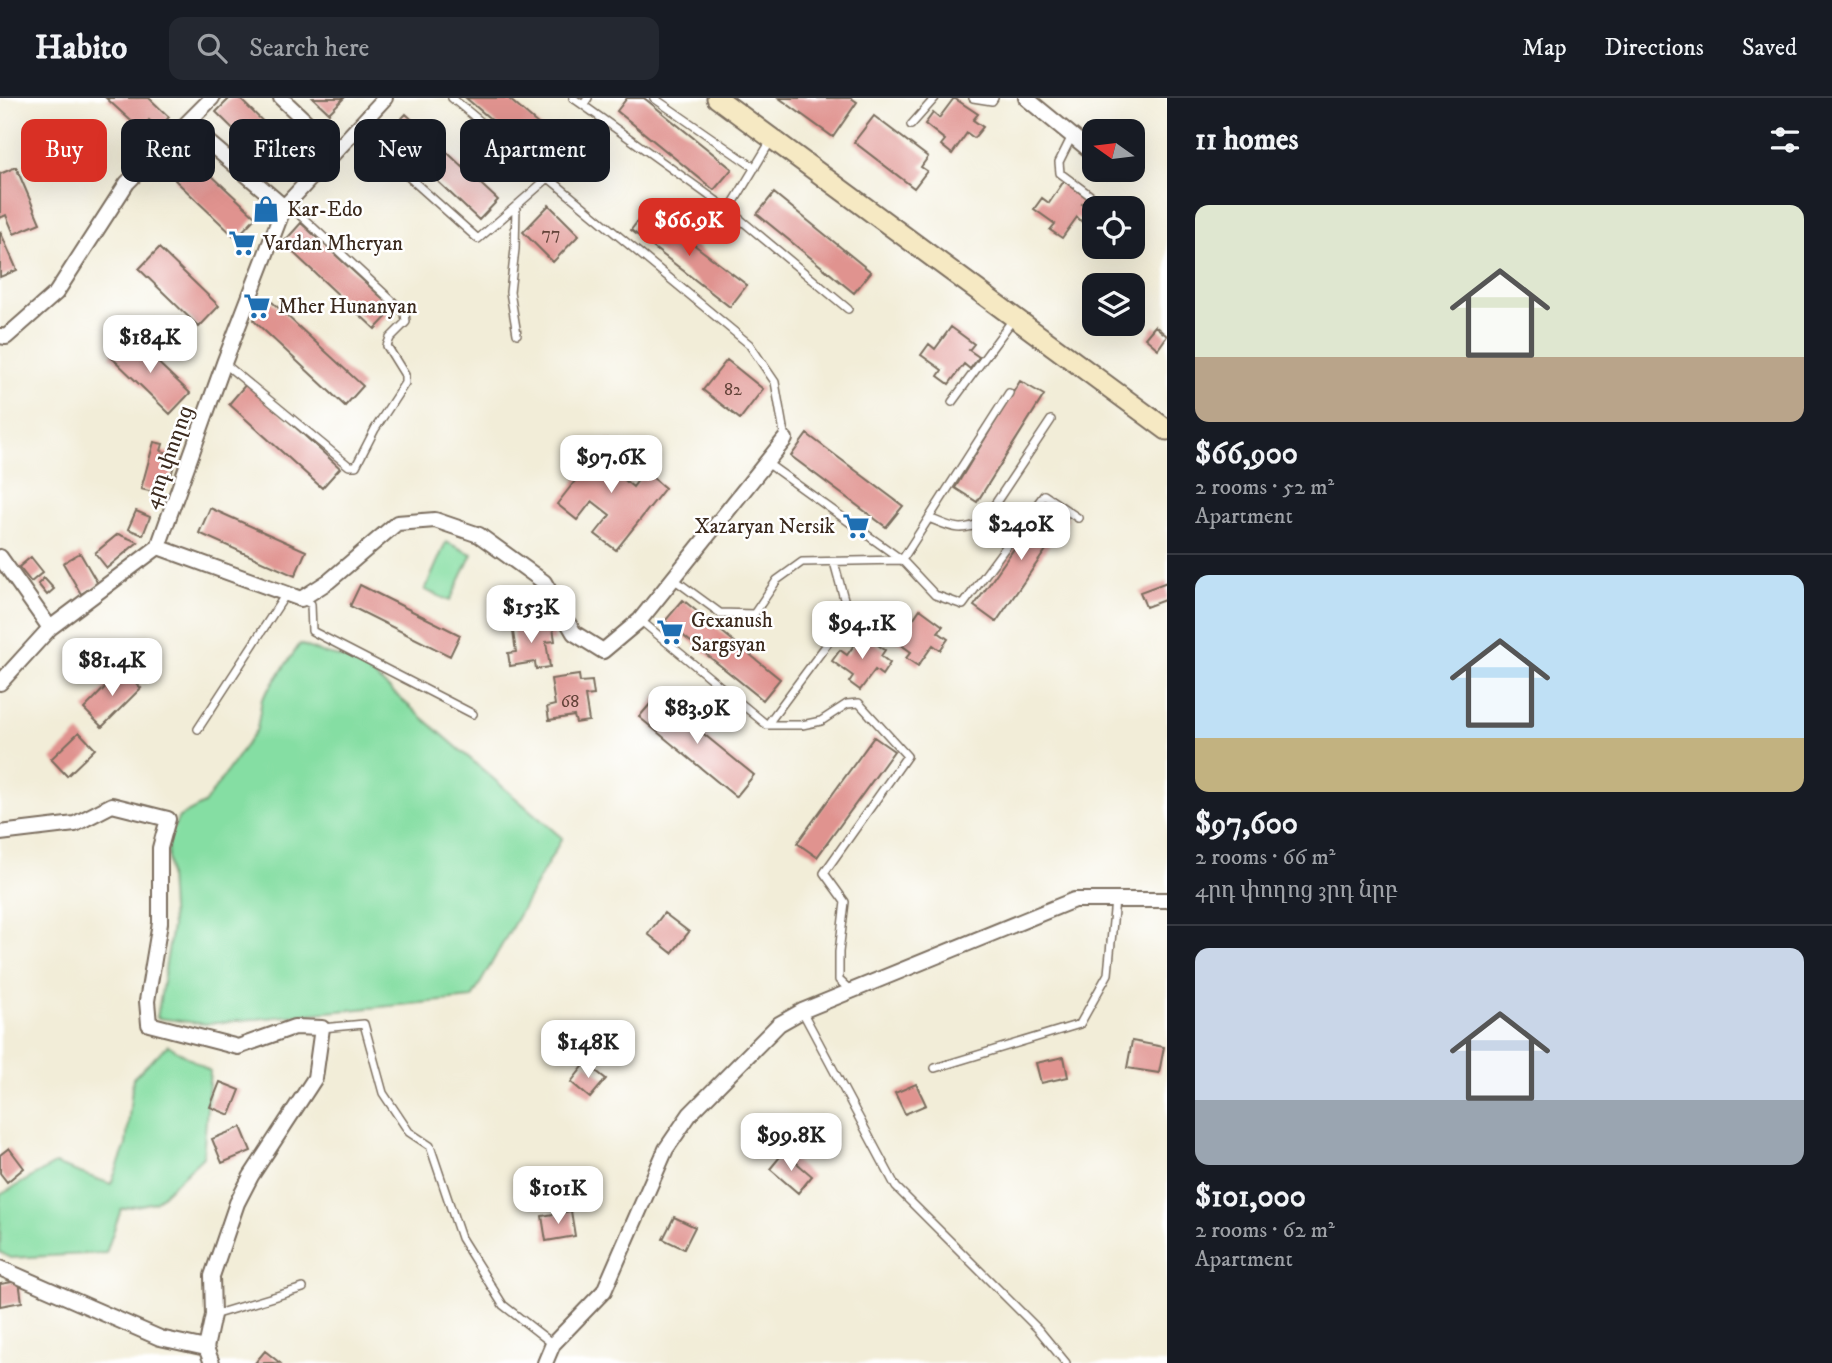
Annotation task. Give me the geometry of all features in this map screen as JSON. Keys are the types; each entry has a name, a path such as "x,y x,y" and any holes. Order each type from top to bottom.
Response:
{"main road":[{"path":"717,98 1166,428"}],"street":[{"path":"192,119 212,98"},
{"path":"281,98 303,119"},
{"name":"4րդ փողոց","path":"365,119 385,98"},
{"path":"1026,98 1082,143"},
{"name":"4րդ փողոց","path":"340,144 354,130"},
{"path":"215,147 285,205"},
{"path":"0,336 6,337 56,293 128,182"},
{"name":"4րդ փողոց","path":"158,547 224,363 285,205 306,182"},
{"path":"0,683 50,628 158,547 301,599 329,581 397,523 435,520 479,535 544,582 574,633 603,651 640,620 675,580 785,439"},
{"path":"0,557 50,628"},
{"path":"0,833 75,824 112,805 168,819 160,848 160,923 147,1001 149,1024 238,1046 294,1027 322,1028 315,1078 251,1176 237,1203 212,1276 213,1315 206,1348 212,1363"},
{"path":"545,1363 553,1344 604,1291 666,1149 690,1114 779,1024 802,1010 1074,900 1167,900"},
{"path":"0,1268 160,1338 206,1348"}],"lane":[{"path":"452,98 477,119"},
{"path":"573,98 585,102 729,210 848,309"},
{"path":"653,98 755,168"},
{"path":"911,125 935,98"},
{"path":"973,98 992,101 995,98"},
{"path":"1073,136 1059,162 1060,173 1091,196"},
{"path":"729,210 773,138"},
{"path":"414,182 478,239 543,182"},
{"path":"553,182 749,344 775,382 785,439"},
{"path":"224,363 349,466 356,466 375,429 405,383 405,375 387,346 390,338 406,322 405,313 285,205"},
{"path":"516,206 510,292 517,334"},
{"path":"952,402 1014,318"},
{"path":"902,560 1009,393"},
{"path":"929,518 956,529 969,529 983,523 1051,420"},
{"path":"767,463 902,560 935,595 963,605 1044,495 1078,518"},
{"path":"675,580 720,613 754,614 777,580 802,562 902,560"},
{"path":"767,724 842,624 847,610 834,562"},
{"path":"198,729 286,594"},
{"path":"301,599 312,604 312,631 473,714"},
{"path":"640,620 767,724 803,725 821,721 847,704 859,703 907,756 824,873 845,902 839,952 839,980 852,992"},
{"path":"935,1068 1080,1024 1108,974 1115,899"},
{"path":"802,1010 896,1187 1038,1329 1066,1363"},
{"path":"322,1028 364,1024 383,1093 409,1132 430,1146 461,1238 503,1305 553,1344"},
{"path":"213,1315 303,1288"}],"green space":[{"path":"446,542 472,554 450,601 425,590"},
{"path":"300,644 322,653 357,661 562,838 472,998 205,1024 157,1018 172,927 167,840 179,817 204,804 257,729 262,699"},
{"path":"168,1045 210,1071 203,1157 155,1202 121,1209 106,1253 10,1258 0,1252 0,1195 55,1164 111,1184 126,1145 133,1078"}],"building":[{"path":"106,98 149,98 169,117 167,119 129,119"},
{"path":"230,98 239,98 260,119 229,119 229,125 216,112"},
{"path":"313,98 344,98 329,113"},
{"path":"466,98 508,98 532,119 490,119"},
{"path":"627,98 644,98 732,169 714,190 617,111"},
{"path":"779,98 851,98 857,102 833,137"},
{"path":"954,98 978,114 973,120 983,127 974,138 967,133 952,154 941,145 945,140 925,124 933,113 939,118"},
{"path":"874,116 928,157 921,167 927,171 914,188 854,142"},
{"path":"446,151 460,164 460,182 479,182 498,200 479,220 438,182 446,182"},
{"path":"16,167 40,223 14,234 6,215 0,218 0,174"},
{"path":"215,179 256,217 236,238 177,182 215,182"},
{"path":"1064,181 1084,196 1082,196 1082,222 1077,217 1062,238 1050,230 1055,224 1034,209 1042,198 1049,203"},
{"path":"774,193 871,272 854,293 757,214"},
{"path":"549,205 579,235 553,262 523,232"},
{"path":"647,209 747,285 730,307 631,230"},
{"path":"301,223 394,309 375,329 283,243"},
{"path":"0,231 17,270 0,277"},
{"path":"159,248 219,306 199,327 139,269"},
{"path":"271,301 363,386 345,406 253,320"},
{"path":"1155,326 1167,336 1158,349 1145,338"},
{"path":"951,327 974,344 969,350 979,357 970,369 964,364 949,384 938,376 942,370 921,355 929,344 935,349"},
{"path":"129,335 190,393 170,414 110,356"},
{"path":"727,360 763,389 740,419 703,390"},
{"path":"1020,381 1044,395 977,502 955,488"},
{"path":"247,383 340,468 322,488 229,404"},
{"path":"807,434 903,506 886,527 791,456"},
{"path":"608,439 627,454 614,471 633,487 645,471 665,488 616,550 595,534 610,515 592,501 577,520 557,504"},
{"path":"154,442 163,444 161,451 177,455 170,479 165,477 161,494 141,489"},
{"path":"1046,503 1068,518 996,622 974,606"},
{"path":"210,508 306,551 295,576 199,533"},
{"path":"136,511 150,517 143,535 128,529"},
{"path":"118,534 138,542 107,568 95,553"},
{"path":"80,553 98,584 81,594 63,563"},
{"path":"31,557 43,572 31,582 19,567"},
{"path":"44,578 54,589 47,595 38,584"},
{"path":"1167,582 1167,599 1146,607 1140,592"},
{"path":"360,585 460,635 450,656 350,606"},
{"path":"683,600 780,679 763,700 665,621"},
{"path":"920,609 943,626 938,632 948,639 940,650 933,645 918,666 906,658 911,652 890,637 898,626 905,631"},
{"path":"540,621 541,629 553,627 555,641 546,642 550,667 536,669 535,662 510,666 508,653 516,652 512,625"},
{"path":"862,634 885,650 881,656 890,663 882,675 875,670 860,690 849,682 853,676 832,661 840,650 847,655"},
{"path":"122,670 141,688 102,727 84,709"},
{"path":"579,675 580,682 592,681 594,695 585,696 589,721 576,723 574,716 549,720 547,707 555,705 551,679"},
{"path":"657,696 754,775 736,797 639,717"},
{"path":"79,732 95,749 67,776 51,759"},
{"path":"874,737 894,751 817,857 797,843"},
{"path":"664,913 689,932 672,953 648,934"},
{"path":"1132,1041 1164,1047 1159,1073 1127,1068"},
{"path":"1064,1057 1068,1077 1041,1083 1036,1063"},
{"path":"586,1063 606,1079 590,1098 571,1082"},
{"path":"220,1082 240,1090 230,1115 210,1107"},
{"path":"916,1084 926,1105 905,1114 895,1093"},
{"path":"241,1127 251,1151 222,1163 212,1139"},
{"path":"9,1148 24,1168 7,1182 0,1173 0,1155"},
{"path":"784,1152 812,1176 798,1193 770,1169"},
{"path":"571,1211 575,1236 546,1241 542,1216"},
{"path":"674,1217 695,1227 684,1249 663,1239"},
{"path":"19,1281 22,1302 0,1306 0,1284"},
{"path":"265,1351 280,1363 255,1363"}],"place":[{"name":"Kar-Edo","path":"266,209"},
{"name":"Vardan Mheryan","path":"242,243"},
{"name":"Mher Hunanyan","path":"257,306"},
{"name":"Xazaryan Nersik","path":"856,526"},
{"name":"Gexanush Sargsyan","path":"670,632"}]}
